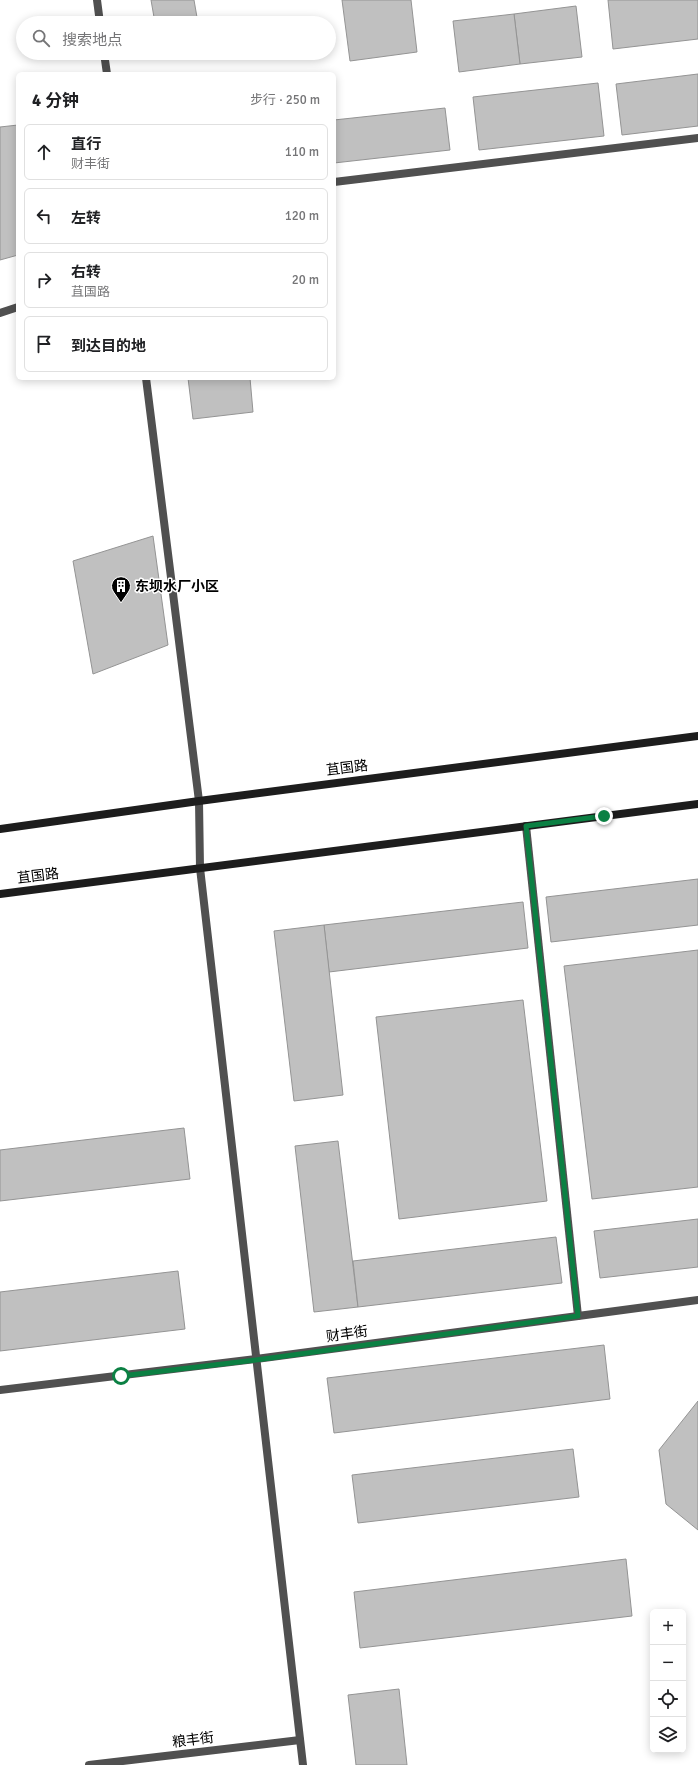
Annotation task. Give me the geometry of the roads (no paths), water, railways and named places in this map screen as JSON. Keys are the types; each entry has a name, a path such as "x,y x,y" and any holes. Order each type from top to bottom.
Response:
{"main road":[{"name":"苴国路","path":"0,829 198,801 698,736"},
{"name":"苴国路","path":"0,894 698,804"}],"street":[{"path":"97,0 99,16"},
{"path":"105,60 107,72"},
{"path":"336,182 698,138"},
{"path":"0,313 16,308"},
{"path":"146,380 198,801 200,868 303,1765"},
{"path":"526,826 578,1316"},
{"name":"财丰街","path":"0,1390 256,1360 698,1300"},
{"name":"粮丰街","path":"89,1765 300,1740"}],"place":[{"name":"东坝水厂小区","path":"121,603"}]}
